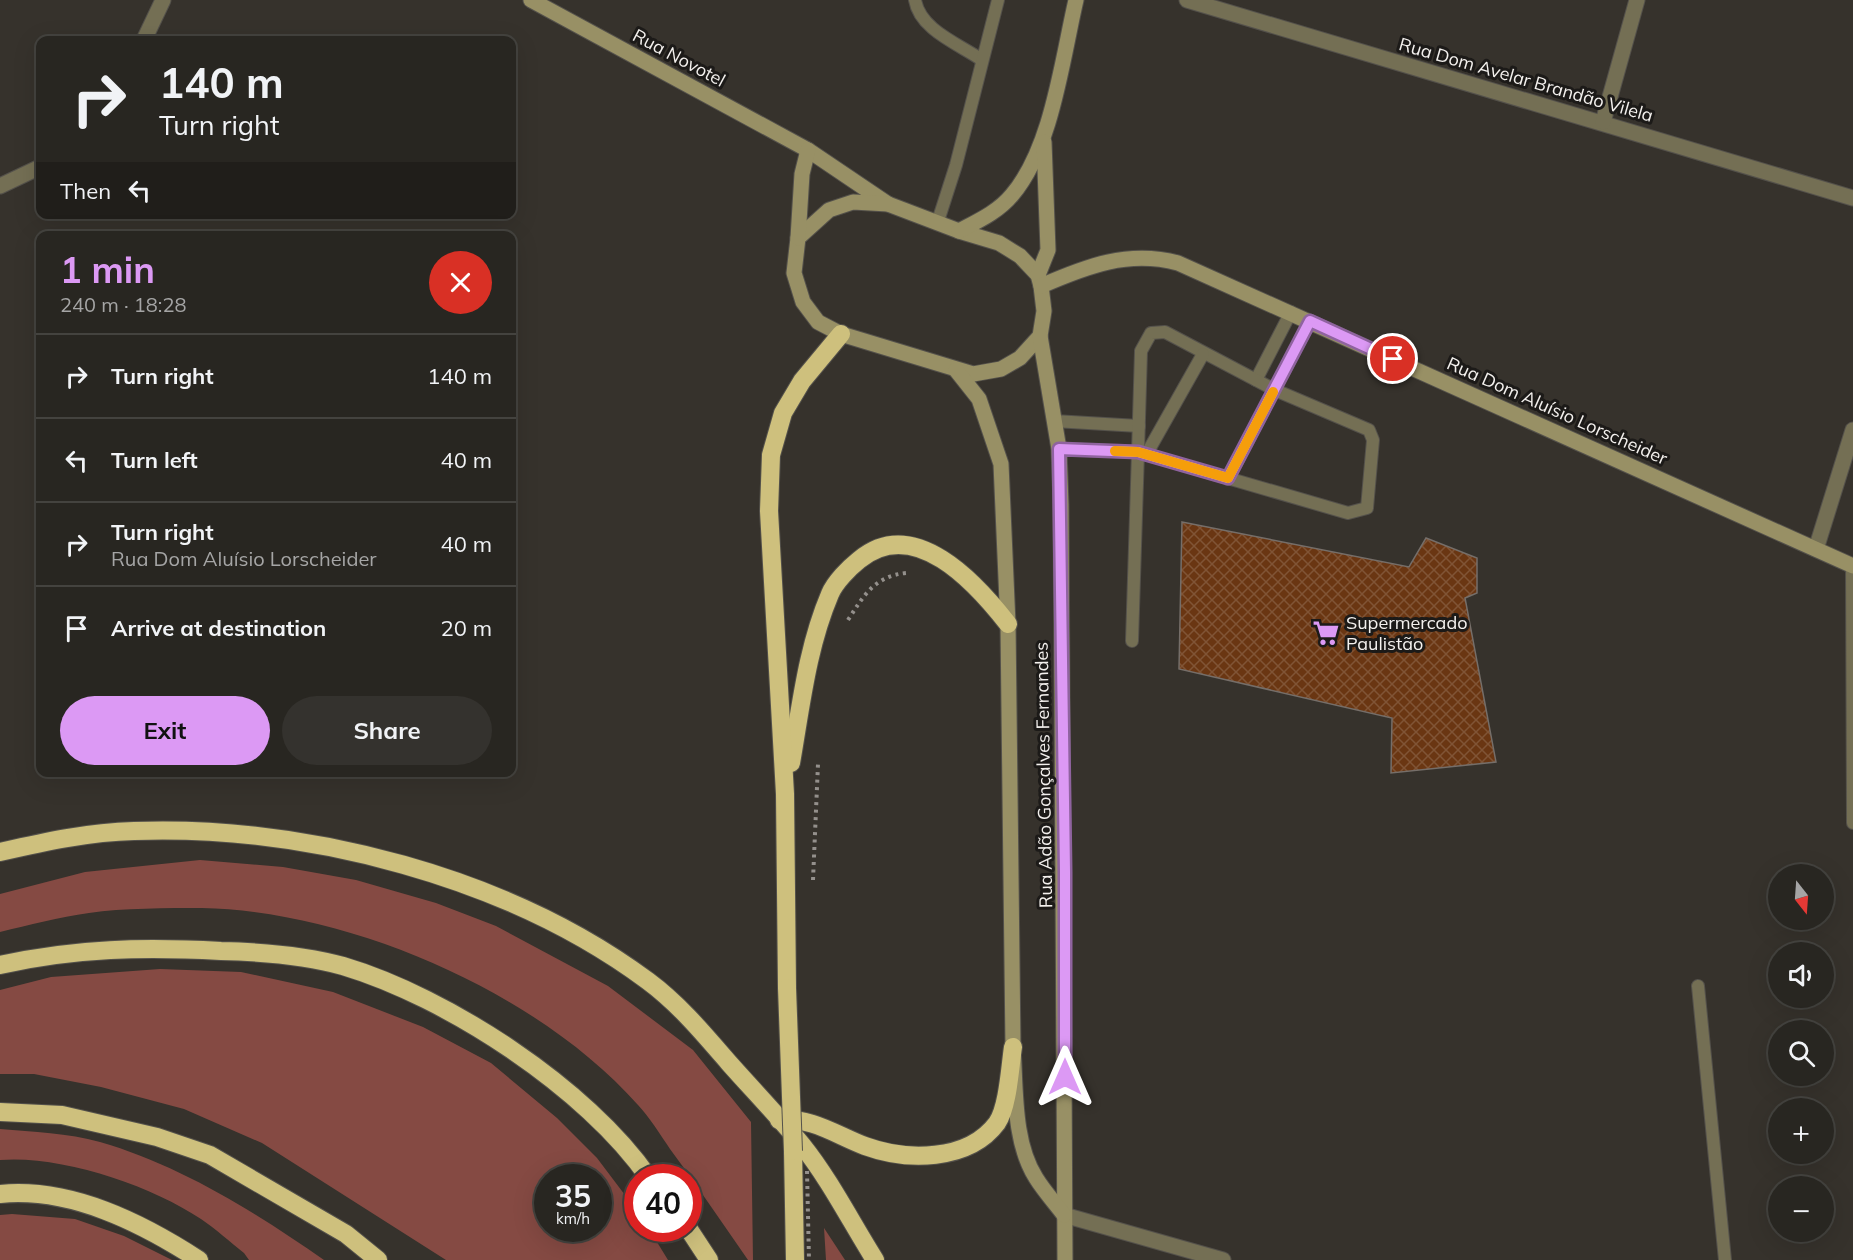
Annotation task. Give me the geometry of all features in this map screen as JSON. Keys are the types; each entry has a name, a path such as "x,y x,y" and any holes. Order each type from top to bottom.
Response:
{"highway":[{"path":"795,1260 787,988 785,794 769,511 771,455 783,413 792,397 802,381 841,334"},
{"path":"785,794 811,647 831,591 871,550 896,545 937,555 964,573 1008,624"},
{"path":"0,852 46,841 134,831 243,834 345,848 416,869 510,903 588,942 649,982 692,1020 803,1146 875,1260"},
{"path":"0,966 50,954 100,949 243,952 292,956 343,966 401,989 511,1048 558,1083 634,1156 639,1164"},
{"path":"779,1120 808,1120 867,1146 903,1155 934,1155 967,1147 997,1123 1003,1109 1013,1047"},
{"path":"0,1112 62,1115 157,1137 210,1155 346,1234 378,1260"},
{"path":"0,1194 14,1192 83,1202 162,1236 199,1260"},
{"path":"697,1242 709,1260"}],"street":[{"path":"146,36 163,0"},
{"name":"Rua Novotel","path":"531,0 808,150 888,204"},
{"path":"808,150 802,174 794,273 803,302 818,322 841,334 956,370 973,374 1001,369 1020,358 1040,336 1044,311 1040,281 1048,250 1044,141 1076,0"},
{"name":"Rua Dom Avelar Brandão Vilela","path":"1187,0 1853,198"},
{"path":"1603,122 1637,0"},
{"path":"959,231 998,209 1013,195 1044,141"},
{"path":"0,186 36,169"},
{"path":"798,238 828,210 853,202 888,204 938,221 959,231 999,243 1020,256 1040,281"},
{"name":"Rua Dom Aluísio Lorscheider","path":"1040,281 1121,258 1157,257 1178,263 1852,566"},
{"name":"Rua Adão Gonçalves Fernandes","path":"1040,336 1059,449 1065,882 1065,1260"},
{"name":"Rua Adão Gonçalves Fernandes","path":"956,370 979,399 1000,464 1008,624 1013,1047 1017,1114 1024,1152 1035,1178 1064,1215"},
{"path":"1815,549 1853,430"},
{"path":"1064,1215 1224,1260"}],"lane":[{"path":"915,0 917,11 924,22 982,60"},
{"path":"938,221 956,165 998,0"},
{"path":"1256,380 1291,312"},
{"path":"1228,478 1310,321"},
{"path":"1059,449 1142,453 1348,513 1367,508 1373,440 1369,430 1275,390 1165,332 1151,333 1141,351 1139,426 1142,453 1132,641"},
{"path":"1142,453 1203,354"},
{"path":"1054,421 1139,426"},
{"path":"1852,566 1853,823"},
{"path":"1698,986 1725,1260"}],"path":[{"path":"843,629 868,588 890,574 908,573"},
{"path":"812,888 818,760"}],"shaded area":[{"path":"200,860 283,867 356,880 436,903 496,926 608,986 693,1050 751,1122 753,1260 748,1260 702,1193 702,1164 682,1164 647,1115 597,1065 549,1027 496,994 439,966 379,942 319,924 259,913 202,908 102,911 0,932 0,894 85,872"},
{"path":"160,969 241,972 333,992 423,1027 491,1063 557,1118 602,1164 534,1164 534,1242 612,1242 612,1178 624,1194 624,1242 657,1242 668,1260 446,1260 262,1143 184,1109 101,1087 34,1074 0,1074 0,990 51,977"},
{"path":"0,1129 88,1139 130,1152 217,1192 324,1260 249,1260 244,1253 201,1219 180,1206 131,1184 50,1162 0,1160"},
{"path":"0,1215 75,1219 124,1236 172,1260 0,1260"},
{"path":"824,1228 845,1260 826,1260"}],"building":[{"name":"Supermercado Paulistão","path":"1182,522 1409,567 1426,538 1477,558 1477,593 1465,598 1496,762 1391,773 1392,718 1179,669"}],"slow traffic":[{"path":"1115,451 1138,452 1228,478 1273,392"}],"place":[{"name":"Supermercado Paulistão","path":"1326,633"}],"route":[{"path":"1065,1077 1065,872 1059,449 1138,452 1228,478 1310,321 1393,359"}]}
